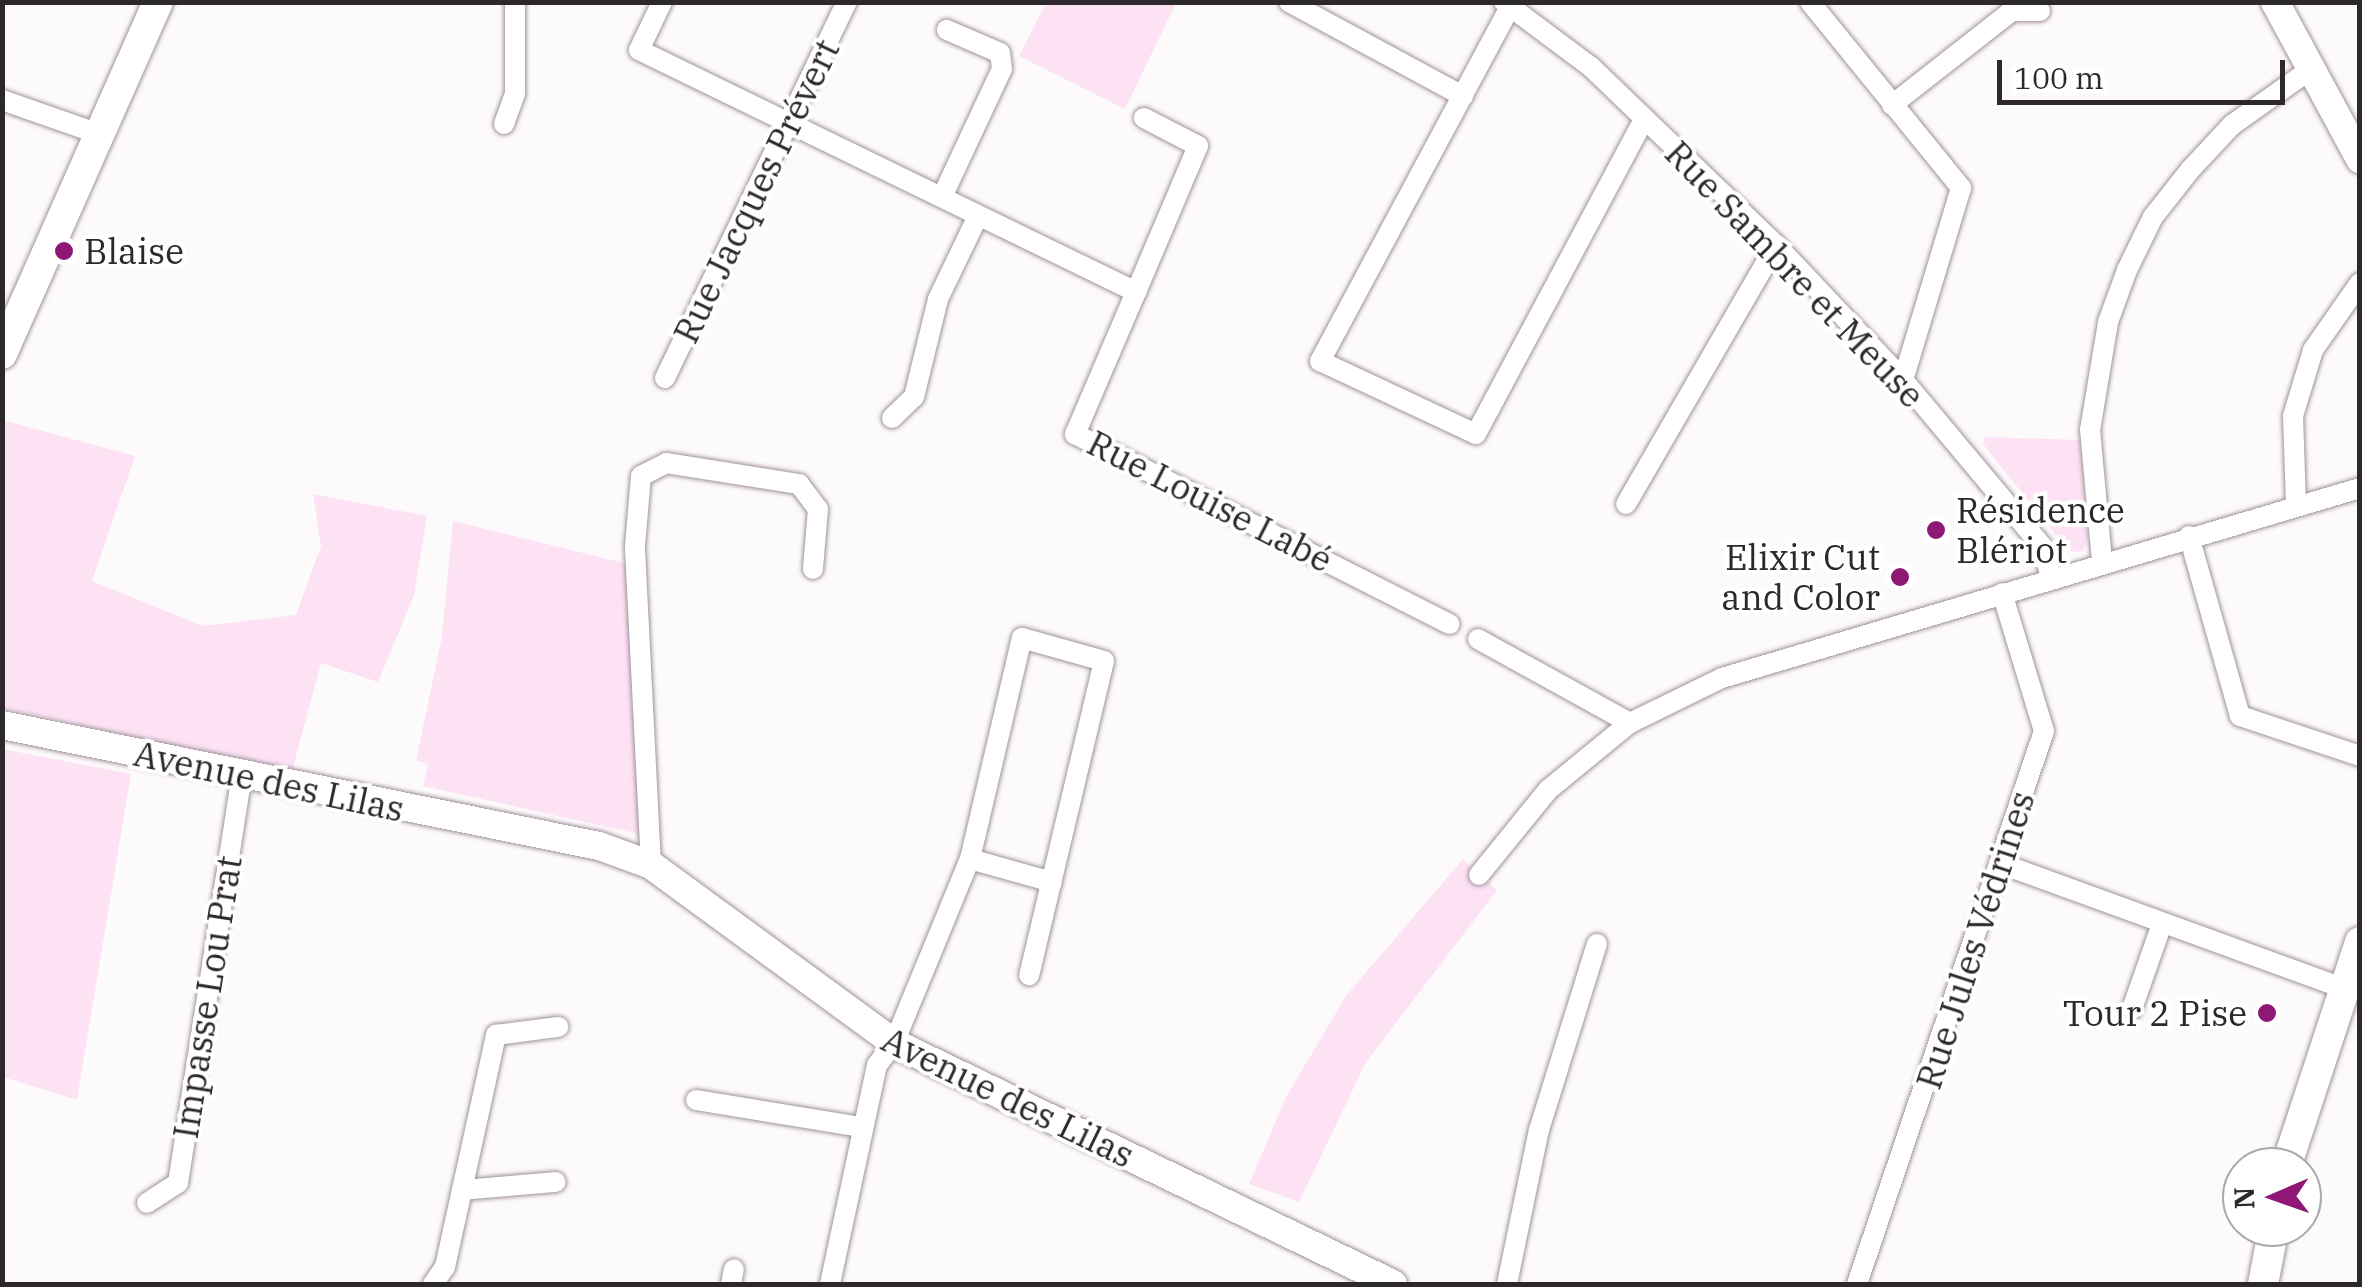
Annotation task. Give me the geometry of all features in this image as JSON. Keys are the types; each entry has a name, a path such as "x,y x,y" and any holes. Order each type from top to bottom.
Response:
{"main road":[{"path":"2,354 158,2"},
{"path":"2292,1147 2360,942"},
{"path":"2264,1284 2270,1247"}],"street":[{"path":"504,124 515,94 515,2"},
{"path":"662,2 639,50 1136,292 1198,146 1144,118"},
{"name":"Rue Jacques Prévert","path":"665,378 846,2"},
{"path":"1288,2 1463,96"},
{"path":"1810,2 1961,188 1903,380"},
{"path":"1507,5 1463,96 1320,361 1476,434 1644,120"},
{"name":"Rue Sambre et Meuse","path":"1507,5 1591,67 1776,245 1903,380 2042,546 2051,576"},
{"path":"2283,5 2311,69 2360,159"},
{"path":"1892,105 2012,11 2040,11"},
{"path":"942,197 1002,69 1000,54 947,30"},
{"path":"2102,561 2090,430 2100,356 2127,270 2153,217 2201,158 2232,125 2311,69"},
{"path":"2,100 99,134"},
{"path":"892,418 914,397 938,298 978,216"},
{"path":"1626,504 1776,245"},
{"path":"2296,505 2298,400 2313,350 2360,283"},
{"name":"Rue Louise Labé","path":"1136,292 1075,434 1450,624"},
{"path":"651,865 635,546 641,476 666,464 798,484 818,510 813,569"},
{"path":"1480,875 1548,790 1630,723 1722,678 2051,576 2360,488"},
{"path":"2189,536 2240,716 2360,756"},
{"name":"Rue Jules Védrines","path":"1858,1284 2044,731 2002,593"},
{"path":"830,1284 877,1065 894,1044 970,859 1022,638 1104,661 1028,976"},
{"path":"1478,639 1630,723"},
{"name":"Avenue des Lilas","path":"2,725 599,846 651,865 894,1044 1393,1284"},
{"name":"Impasse Lou Prat","path":"147,1203 178,1184 242,775"},
{"path":"970,859 1052,882"},
{"path":"2002,864 2343,988"},
{"path":"2132,1009 2162,924"},
{"path":"1507,1284 1539,1130 1597,944"},
{"path":"434,1284 445,1266 496,1034 558,1026"},
{"path":"696,1100 861,1127"},
{"path":"462,1190 556,1182"}],"shaded area":[{"path":"1046,3 1176,3 1125,109 1019,56"},
{"path":"2,420 135,456 92,581 203,626 296,615 321,546 313,494 427,516 414,595 378,682 321,663 292,771 3,708"},
{"path":"1985,437 2080,440 2088,537 2083,551 2072,552 2063,544 1983,444"},
{"path":"453,521 628,564 639,834 423,786 428,764 416,761 442,636"},
{"path":"3,749 131,774 77,1100 3,1077"},
{"path":"1463,859 1497,890 1365,1064 1299,1202 1249,1184 1286,1097 1346,996"}],"place":[{"name":"Blaise","path":"64,251"},
{"name":"Résidence Blériot","path":"1936,530"},
{"name":"Elixir Cut and Color","path":"1900,577"},
{"name":"Tour 2 Pise","path":"2267,1013"}]}
